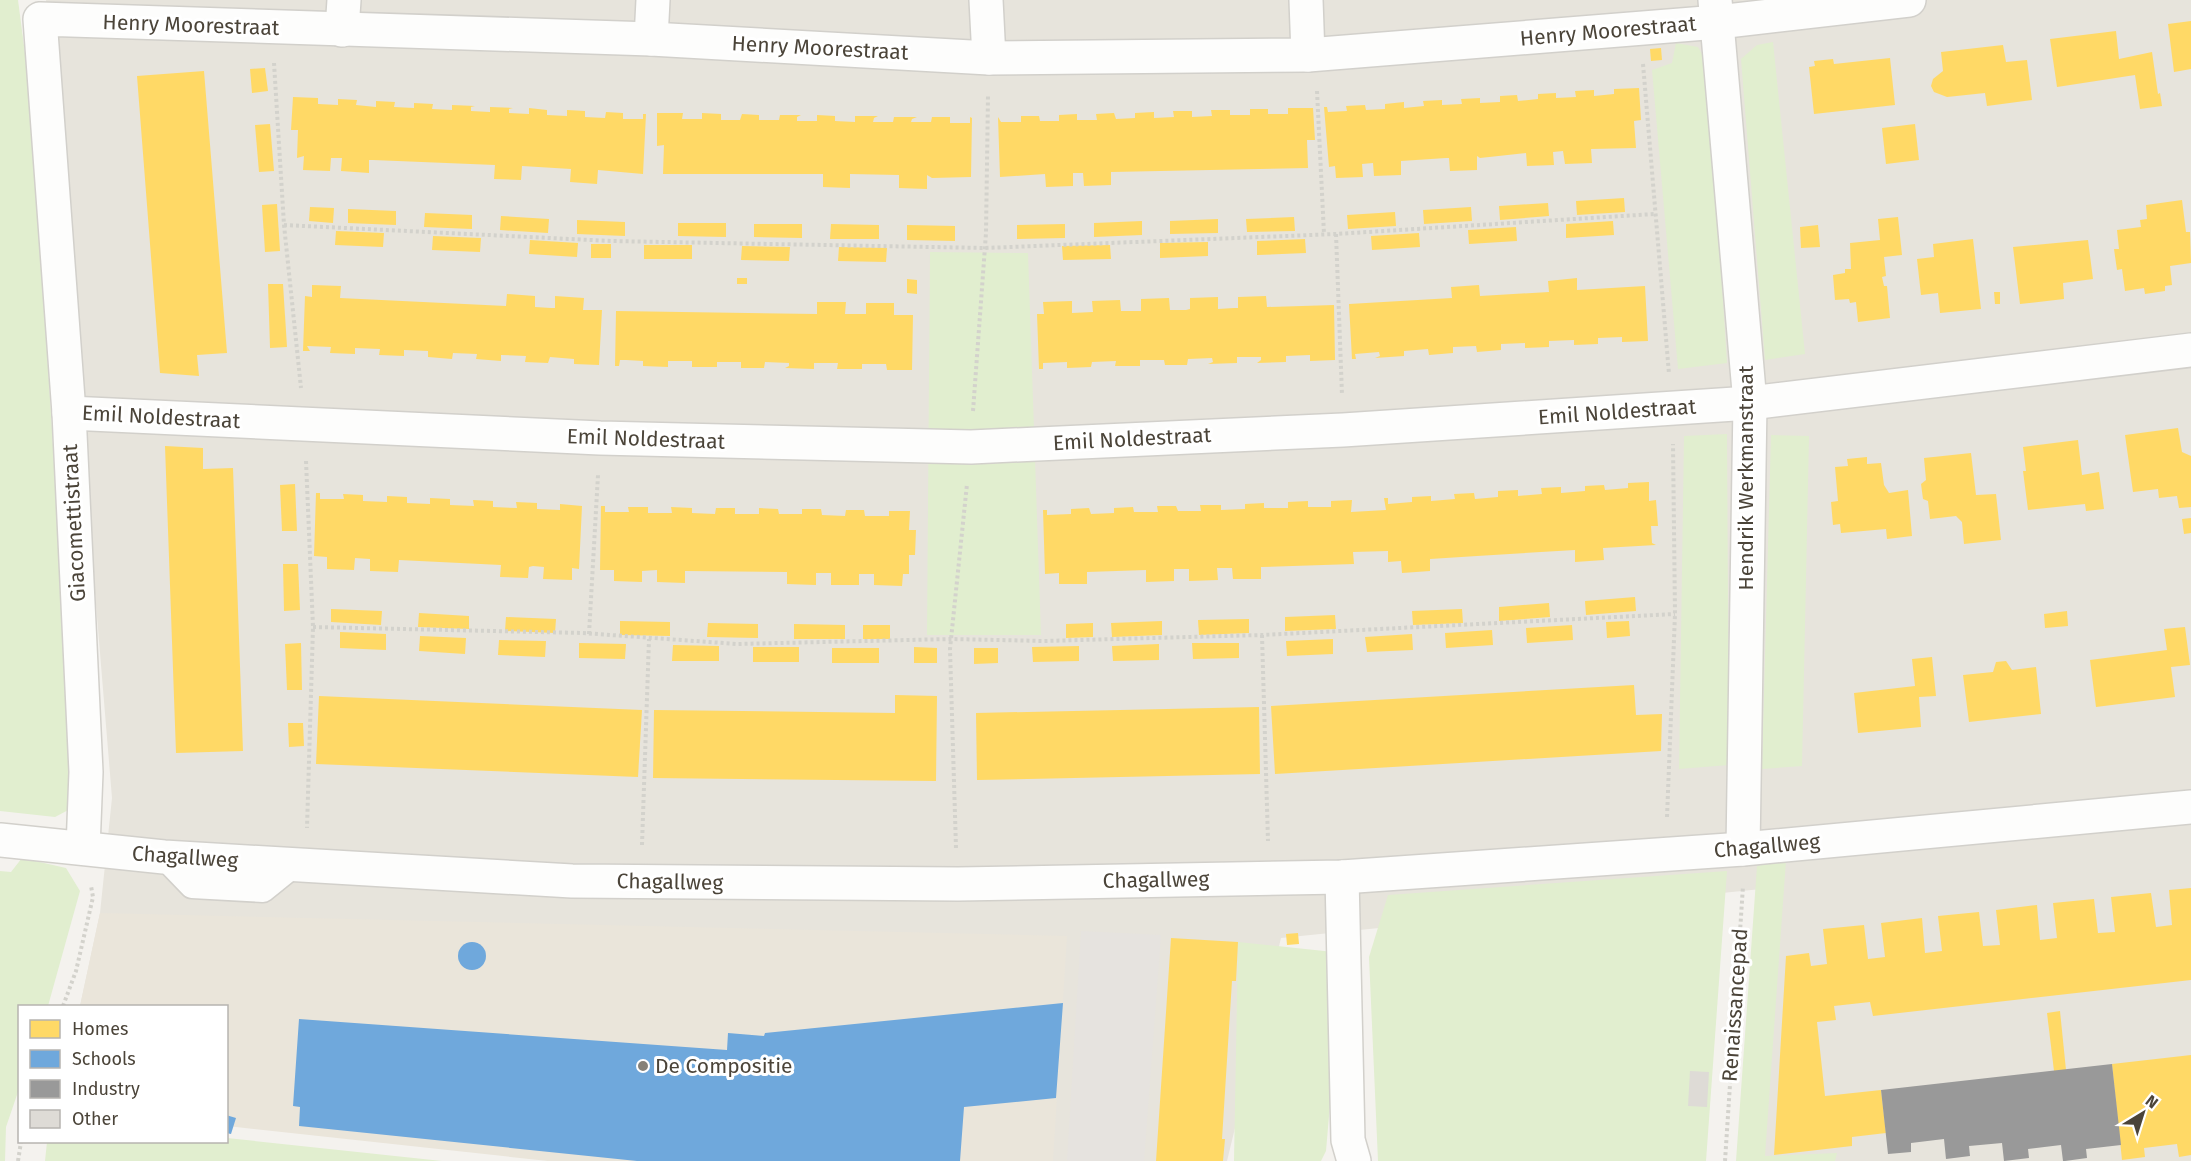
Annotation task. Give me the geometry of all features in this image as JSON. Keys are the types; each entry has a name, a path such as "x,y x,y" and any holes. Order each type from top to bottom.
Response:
{"street":[{"path":"651,39 653,0"},
{"path":"986,0 989,58"},
{"path":"1306,0 1311,55"},
{"name":"Henry Moorestraat","path":"40,19 343,15 651,39 989,58 1311,55 1717,11 1908,0"},
{"name":"Hendrik Werkmanstraat","path":"1717,11 1750,403 1743,849"},
{"name":"Giacomettistraat","path":"40,19 69,413 86,772 83,848"},
{"name":"Emil Noldestraat","path":"69,413 600,438 971,447 1343,430 1750,403 2191,350"},
{"name":"Chagallweg","path":"5,841 164,857 572,881 958,884 1342,877 1743,849 2191,807"},
{"path":"1342,877 1347,1154"}],"path":[{"path":"1311,55 1324,234"},
{"path":"284,225 611,241 985,248 1336,234 1654,214"},
{"path":"1336,234 1343,430"},
{"path":"590,634 600,438"},
{"path":"313,627 590,634 737,644 951,639 1044,641 1262,635 1675,614"},
{"path":"1262,635 1269,878"},
{"path":"640,882 649,639"},
{"path":"63,1005 76,971 93,897 83,848"},
{"name":"Renaissancepad","path":"1725,1161 1743,892 1743,849"},
{"path":"18,1161 21,1143"}],"shaded area":[{"path":"46,0 2191,0 2191,1161 1756,1161 1771,888 1281,938 1227,1161 548,1161 228,1005 80,1005 100,913 112,798"},
{"name":"De Compositie","path":"100,913 1067,936 1053,1161 548,1161 228,1126 228,1005 80,1005"},
{"path":"1081,931 1161,935 1144,1161 1067,1161"}],"green space":[{"path":"0,0 18,0 31,99 76,806 55,817 0,811"},
{"path":"1773,42 1805,354 1765,360 1741,59 1757,45"},
{"path":"1676,43 1698,47 1708,65 1727,363 1678,369 1652,70 1672,63"},
{"path":"930,252 1028,253 1041,635 927,635"},
{"path":"1727,434 1729,765 1679,769 1684,436"},
{"path":"1771,435 1809,436 1802,766 1762,769"},
{"path":"22,858 66,868 80,891 48,1005 18,1005 18,1092 6,1127 5,1161 0,1161 0,871 11,872"},
{"path":"1786,860 1765,1156 1837,1153 1835,1161 1736,1161 1757,866"},
{"path":"1727,871 1706,1161 1378,1161 1369,957 1388,895"},
{"path":"1238,942 1343,953 1326,1151 1321,1161 1234,1161"},
{"path":"228,1138 442,1161 45,1161 47,1143 228,1143"}],"building: Homes":[{"path":"2191,21 2191,69 2174,72 2168,24"},
{"path":"2116,31 2119,59 2152,52 2162,106 2140,109 2135,75 2057,87 2050,39"},
{"path":"2003,45 2006,62 2027,60 2032,100 1987,106 1985,93 1947,97 1934,92 1931,86 1933,79 1943,71 1941,52"},
{"path":"1661,48 1662,60 1651,61 1650,49"},
{"path":"1890,58 1895,105 1814,114 1809,67 1815,66 1814,61 1833,59 1834,64"},
{"path":"265,68 268,91 252,93 250,69"},
{"path":"204,71 227,353 197,355 199,376 160,373 137,76"},
{"path":"1639,88 1641,120 1634,121 1636,148 1591,149 1592,163 1565,164 1563,151 1553,152 1554,165 1527,166 1526,153 1480,158 1477,156 1477,170 1450,171 1449,158 1401,161 1401,175 1374,176 1373,163 1362,164 1363,177 1336,178 1335,166 1329,167 1324,107 1327,107 1328,112 1347,111 1346,106 1365,105 1366,110 1385,109 1385,104 1404,102 1404,108 1424,106 1423,101 1442,100 1442,105 1462,104 1461,99 1480,98 1480,103 1500,102 1500,96 1517,95 1518,101 1538,99 1538,94 1556,93 1556,98 1576,97 1575,91 1594,90 1594,96 1614,94 1614,89"},
{"path":"293,97 318,98 318,104 338,105 338,99 357,100 356,105 376,107 376,101 395,102 394,107 414,108 414,103 433,104 432,109 452,110 452,105 475,106 471,107 471,111 490,112 490,107 513,108 509,109 509,113 529,114 529,108 547,110 547,115 567,116 567,110 585,111 585,117 605,118 606,112 623,113 623,119 643,119 643,114 646,114 643,174 598,170 597,184 570,182 571,169 522,166 521,180 494,179 495,165 373,160 369,160 369,173 341,171 342,158 331,158 330,171 303,170 304,156 297,158 298,130 291,130"},
{"path":"1288,108 1313,108 1315,140 1307,140 1308,168 1111,172 1111,185 1084,186 1083,173 1073,173 1073,186 1046,187 1045,174 1000,177 998,117 1001,122 1021,122 1021,116 1039,116 1040,121 1059,121 1059,115 1077,114 1077,120 1097,120 1096,114 1114,113 1116,119 1135,118 1135,113 1154,112 1154,118 1174,117 1173,111 1192,111 1192,117 1212,116 1211,110 1230,110 1230,115 1250,115 1250,109 1268,109 1268,114 1288,114"},
{"path":"657,113 683,113 682,119 702,119 702,113 721,114 721,120 740,120 742,114 759,115 759,120 779,120 780,115 801,115 797,117 797,121 817,121 817,115 835,116 835,121 855,122 855,116 878,116 873,122 893,122 894,117 917,117 911,122 931,122 932,117 950,117 950,123 970,123 970,117 972,118 971,177 932,178 927,175 927,189 899,188 899,175 850,174 850,188 823,187 823,174 663,174 664,145 657,146"},
{"path":"270,124 274,171 259,172 255,125"},
{"path":"1915,124 1919,160 1886,164 1882,128"},
{"path":"1624,198 1625,212 1577,215 1576,201"},
{"path":"2182,200 2186,232 2190,232 2191,263 2170,266 2172,285 2165,286 2165,291 2145,294 2144,288 2125,291 2122,269 2117,270 2114,249 2119,249 2117,230 2141,227 2140,220 2147,219 2146,205"},
{"path":"1548,203 1549,216 1500,220 1499,206"},
{"path":"277,204 280,251 265,252 262,205"},
{"path":"310,207 334,208 333,223 309,221"},
{"path":"1471,207 1472,221 1424,224 1423,210"},
{"path":"348,209 396,211 396,225 348,223"},
{"path":"1395,212 1396,226 1348,229 1347,215"},
{"path":"425,213 472,215 472,229 424,227"},
{"path":"501,216 549,219 548,233 500,230"},
{"path":"1294,217 1295,231 1247,232 1246,219"},
{"path":"1898,217 1902,255 1884,257 1886,276 1882,277 1884,286 1887,286 1890,318 1858,322 1856,302 1850,303 1849,299 1835,300 1833,275 1845,273 1845,269 1851,269 1850,243 1880,240 1878,219"},
{"path":"1218,219 1218,233 1170,234 1170,221"},
{"path":"577,220 625,222 625,236 577,234"},
{"path":"1142,221 1142,235 1094,237 1094,223"},
{"path":"1613,221 1614,235 1566,238 1566,224"},
{"path":"678,223 726,223 726,237 678,236"},
{"path":"754,224 802,224 802,238 754,237"},
{"path":"831,224 879,225 879,239 830,239"},
{"path":"1065,224 1065,238 1017,239 1017,225"},
{"path":"907,225 955,226 955,241 907,240"},
{"path":"1818,225 1820,247 1801,248 1800,227"},
{"path":"1516,227 1517,241 1469,244 1468,230"},
{"path":"336,231 384,233 383,247 335,245"},
{"path":"1419,233 1420,247 1372,250 1371,236"},
{"path":"433,236 481,238 480,252 432,250"},
{"path":"1305,239 1306,253 1257,255 1257,241"},
{"path":"1973,239 1981,309 1940,313 1938,293 1921,295 1917,259 1934,257 1933,244"},
{"path":"530,240 578,243 577,257 529,254"},
{"path":"2088,240 2093,279 2063,283 2064,299 2020,304 2013,247"},
{"path":"1208,242 1208,256 1160,258 1160,243"},
{"path":"591,244 611,244 611,258 591,258"},
{"path":"644,245 692,245 692,259 644,259"},
{"path":"1110,245 1111,259 1063,260 1062,246"},
{"path":"742,246 790,247 789,261 741,260"},
{"path":"839,247 887,248 886,262 838,261"},
{"path":"737,278 747,278 747,284 737,284"},
{"path":"1577,278 1577,290 1645,286 1648,341 1622,342 1622,337 1598,338 1598,344 1574,345 1574,340 1549,341 1549,347 1525,348 1525,343 1501,344 1501,350 1477,352 1476,346 1453,347 1453,353 1429,355 1428,349 1404,351 1404,356 1375,358 1380,356 1379,352 1355,354 1356,359 1352,359 1349,304 1452,298 1451,287 1479,285 1480,296 1549,292 1548,281"},
{"path":"907,279 917,280 917,294 907,293"},
{"path":"268,284 283,284 287,347 270,348"},
{"path":"312,285 341,286 340,298 506,306 507,294 535,296 535,307 551,308 555,308 555,296 584,298 583,310 602,310 599,365 574,364 574,359 550,357 548,363 525,362 526,356 501,355 501,361 476,359 477,354 453,353 452,359 428,357 428,351 404,350 404,356 379,355 380,349 355,348 355,354 330,353 331,347 307,346 310,351 303,351 305,296 312,297"},
{"path":"1994,292 2000,292 2000,304 1995,304"},
{"path":"1266,296 1267,307 1334,305 1335,360 1310,361 1310,355 1286,356 1286,362 1257,363 1261,357 1237,357 1237,363 1208,364 1213,362 1212,358 1188,359 1187,365 1165,365 1164,360 1140,360 1140,366 1115,366 1116,361 1092,362 1091,367 1067,368 1067,362 1043,363 1043,369 1039,369 1037,314 1044,314 1043,302 1072,301 1072,313 1093,312 1092,301 1120,300 1121,311 1141,311 1141,299 1169,298 1170,310 1186,310 1190,309 1190,298 1218,297 1218,309 1238,308 1238,297"},
{"path":"817,302 846,302 845,314 866,314 866,303 894,303 894,315 913,315 912,370 887,370 886,364 862,364 862,369 837,369 838,363 814,363 814,369 785,368 789,366 789,363 765,362 764,368 741,368 741,362 717,362 717,367 692,367 692,361 668,361 668,367 643,366 643,361 626,360 620,360 619,366 615,366 616,311 817,314"},
{"path":"2178,428 2182,452 2191,456 2191,507 2179,508 2177,496 2159,498 2158,489 2133,492 2125,435"},
{"path":"2078,440 2082,475 2099,472 2104,509 2086,511 2085,504 2028,510 2023,471 2026,471 2023,447"},
{"path":"165,446 203,448 203,469 233,468 243,751 176,753"},
{"path":"1971,453 1976,495 1996,494 2001,540 1964,544 1962,522 1956,516 1930,519 1928,501 1923,499 1921,484 1926,480 1924,458"},
{"path":"1867,457 1867,464 1881,463 1884,485 1889,493 1908,490 1912,536 1887,539 1886,529 1841,533 1840,524 1833,525 1831,502 1838,501 1835,467 1848,466 1847,459"},
{"path":"1649,482 1649,501 1656,500 1658,526 1651,526 1652,543 1656,545 1603,548 1604,560 1575,562 1575,550 1430,559 1430,571 1402,573 1401,561 1388,562 1388,551 1353,552 1354,564 1261,567 1261,579 1233,579 1232,568 1217,568 1218,580 1189,581 1189,569 1174,569 1174,581 1146,582 1146,570 1087,572 1087,584 1059,584 1059,573 1045,574 1043,510 1047,510 1047,515 1071,514 1071,509 1089,508 1091,514 1114,513 1114,508 1133,507 1134,512 1158,512 1157,506 1176,506 1178,511 1201,511 1200,505 1221,505 1221,510 1245,509 1245,504 1264,503 1264,508 1288,508 1288,502 1308,501 1308,507 1331,507 1331,501 1352,500 1351,512 1386,510 1384,498 1388,498 1388,504 1412,502 1412,497 1431,496 1431,501 1455,499 1454,494 1474,493 1475,499 1498,497 1498,491 1518,490 1518,496 1542,494 1541,488 1561,487 1561,493 1585,491 1585,486 1604,485 1605,490 1628,488 1628,483"},
{"path":"295,484 297,531 282,531 280,485"},
{"path":"316,493 320,493 320,499 344,499 343,494 363,495 363,501 387,502 387,496 407,497 407,503 430,504 430,498 450,499 450,505 474,506 473,500 493,501 493,507 517,508 516,502 537,503 537,509 560,510 560,504 582,506 579,569 572,568 572,580 543,579 544,567 529,567 528,578 500,577 501,565 399,560 398,572 370,571 370,559 355,558 354,570 327,569 327,557 314,556"},
{"path":"601,506 605,506 605,512 629,512 628,507 648,507 648,513 672,513 671,507 692,508 692,513 715,514 716,508 735,508 735,514 759,514 759,508 778,509 779,514 802,514 802,509 821,509 822,515 845,516 846,510 864,510 865,516 889,516 889,511 910,511 909,530 916,530 915,555 909,555 909,574 903,574 902,586 874,585 874,574 859,574 859,585 831,585 831,573 816,573 816,585 787,584 787,572 685,571 685,583 657,582 657,570 642,571 642,582 614,581 614,570 600,570"},
{"path":"2191,518 2191,533 2184,534 2182,519"},
{"path":"283,564 298,564 300,610 284,611"},
{"path":"1635,597 1636,611 1586,615 1585,601"},
{"path":"1549,603 1550,617 1499,621 1499,607"},
{"path":"331,609 382,611 381,625 331,622"},
{"path":"1462,609 1463,623 1413,625 1412,611"},
{"path":"2067,611 2068,626 2045,628 2044,614"},
{"path":"419,613 469,616 469,629 418,627"},
{"path":"1335,615 1336,629 1285,631 1285,617"},
{"path":"506,617 556,619 555,633 505,631"},
{"path":"1249,619 1249,633 1199,635 1198,620"},
{"path":"620,621 670,622 670,636 620,635"},
{"path":"1162,621 1162,635 1112,637 1111,623"},
{"path":"1629,621 1630,636 1607,638 1606,622"},
{"path":"708,623 758,624 758,638 707,637"},
{"path":"1093,623 1093,637 1066,638 1066,624"},
{"path":"794,624 845,625 845,639 794,639"},
{"path":"863,625 890,625 890,639 863,639"},
{"path":"1572,625 1573,640 1527,643 1526,628"},
{"path":"2185,627 2190,665 2171,667 2175,697 2096,707 2090,660 2167,650 2164,629"},
{"path":"1492,630 1493,645 1446,648 1445,633"},
{"path":"340,632 386,634 386,650 340,648"},
{"path":"1412,634 1413,650 1367,652 1365,637"},
{"path":"420,636 466,638 465,654 419,651"},
{"path":"1333,639 1333,654 1287,656 1286,641"},
{"path":"499,640 546,641 545,657 498,655"},
{"path":"301,643 302,690 287,690 285,644"},
{"path":"579,643 626,644 625,659 579,658"},
{"path":"1192,643 1239,643 1239,658 1193,659"},
{"path":"1159,644 1159,660 1113,661 1112,646"},
{"path":"673,645 719,646 719,661 672,661"},
{"path":"1079,646 1079,661 1033,662 1032,647"},
{"path":"753,647 799,647 799,662 753,662"},
{"path":"914,647 937,648 937,663 914,663"},
{"path":"832,648 879,648 879,663 832,663"},
{"path":"974,648 998,648 998,663 974,664"},
{"path":"1932,657 1936,696 1919,697 1921,727 1858,733 1854,693 1915,686 1912,659"},
{"path":"2006,661 2012,670 2036,667 2041,714 1969,722 1963,675 1993,672 1996,662"},
{"path":"1634,685 1636,715 1662,714 1661,751 1275,774 1271,706"},
{"path":"895,695 937,696 936,781 653,778 654,710 895,713"},
{"path":"319,696 642,710 638,777 316,764"},
{"path":"1259,707 1260,774 977,780 976,713"},
{"path":"288,723 303,723 304,746 289,747"},
{"path":"2191,888 2191,980 1873,1016 1870,1002 1834,1006 1836,1020 1817,1022 1825,1096 1881,1090 1886,1133 1852,1137 1852,1146 1774,1155 1786,956 1809,953 1811,966 1827,964 1823,929 1864,925 1868,959 1885,957 1881,923 1922,918 1925,953 1942,951 1938,916 1979,912 1983,946 2000,945 1996,910 2037,905 2040,940 2057,938 2053,903 2094,899 2098,933 2115,932 2111,897 2151,893 2156,927 2172,925 2169,890"},
{"path":"1298,933 1299,944 1287,945 1286,934"},
{"path":"1171,938 1238,942 1236,981 1232,981 1222,1139 1225,1139 1223,1161 1156,1161"},
{"path":"2060,1011 2066,1070 2054,1071 2047,1013"},
{"path":"2191,1055 2191,1155 2179,1157 2177,1144 2144,1148 2145,1157 2122,1160 2112,1064"}],"building: Schools":[{"path":"472,942 482,946 486,956 482,966 472,970 462,966 458,956 462,946"},
{"path":"1063,1003 1056,1098 964,1107 960,1161 637,1161 299,1126 300,1107 293,1106 299,1019 727,1050 728,1033 764,1036 765,1033"},
{"path":"228,1116 236,1118 231,1134 228,1133"}],"building: Industry":[{"path":"2112,1064 2121,1145 2086,1149 2087,1158 2065,1161 2063,1161 2061,1145 2028,1149 2029,1158 2004,1161 2002,1143 1969,1146 1970,1156 1946,1159 1944,1139 1911,1143 1911,1152 1888,1154 1881,1090"}],"building: Other":[{"path":"1690,1071 1709,1072 1707,1107 1688,1106"}],"place":[{"name":"De Compositie","path":"643,1066"}]}
